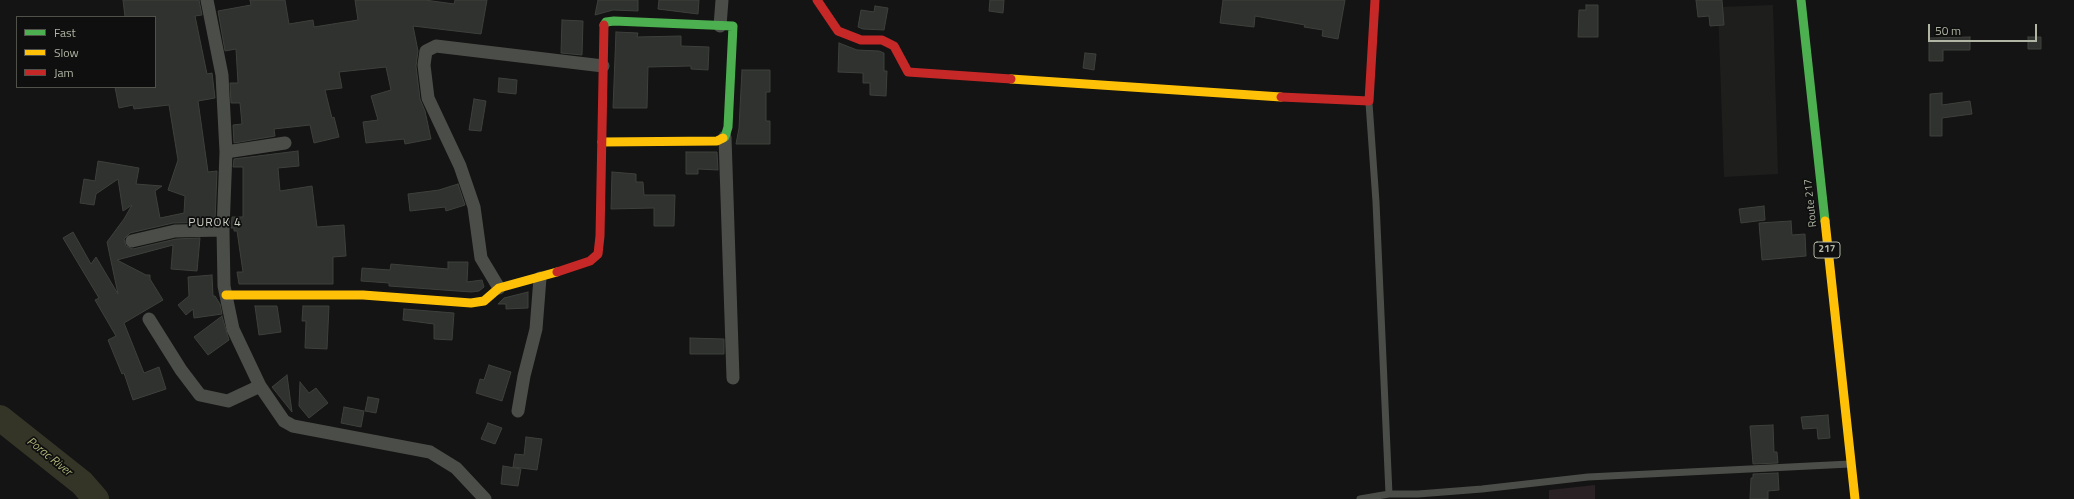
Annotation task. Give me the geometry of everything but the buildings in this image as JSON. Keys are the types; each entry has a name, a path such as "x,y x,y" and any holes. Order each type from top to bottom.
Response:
{"street":[{"path":"207,0 222,75 226,152 223,230 224,286 233,329 260,386 284,422 293,426 430,452 456,468 485,499"},
{"path":"720,26 722,0"},
{"path":"817,0 838,31 861,40 882,40 894,46 900,62 908,72 1347,101 1369,101 1375,0"},
{"name":"Route 217","path":"1801,0 1850,464 1855,499"},
{"path":"226,294 363,295 471,303 484,301 499,288 540,278 590,261 598,254 602,142 603,26 606,22 733,26 728,127 725,137 733,378"},
{"path":"499,288 481,258 474,207 460,166 428,98 424,65 426,51 436,46 602,66"},
{"path":"602,142 717,142 725,137"},
{"path":"226,152 285,143"},
{"path":"132,240 175,231 223,230"},
{"path":"518,411 524,376 536,329 540,278"},
{"path":"149,319 181,370 200,395 228,400 260,386"}],"lane":[{"path":"1369,101 1377,225 1389,494"},
{"path":"1360,499 1389,494 1417,497 1588,476 1850,464"}],"shaded area":[{"path":"1773,5 1778,174 1724,177 1718,7"},
{"path":"1595,485 1595,499 1549,499 1549,490"}],"waterway":[{"name":"Porac River","path":"0,418 82,483 96,499"}],"traffic: fast":[{"path":"1801,0 1825,221"},
{"path":"604,25 606,22 614,21 733,26 728,127 725,137 723,138"}],"traffic: slow":[{"path":"1011,79 1281,97"},
{"path":"602,142 717,141 723,138"},
{"path":"1825,221 1855,499"},
{"path":"226,295 363,295 471,303 484,301 499,288 557,272"}],"traffic: jam":[{"path":"817,0 838,31 861,40 882,40 894,46 908,72 1011,79"},
{"path":"1281,97 1369,101 1375,0"},
{"path":"557,272 590,261 598,254 600,236 604,25"}],"district":[{"name":"PUROK 4","path":"215,223"}]}
